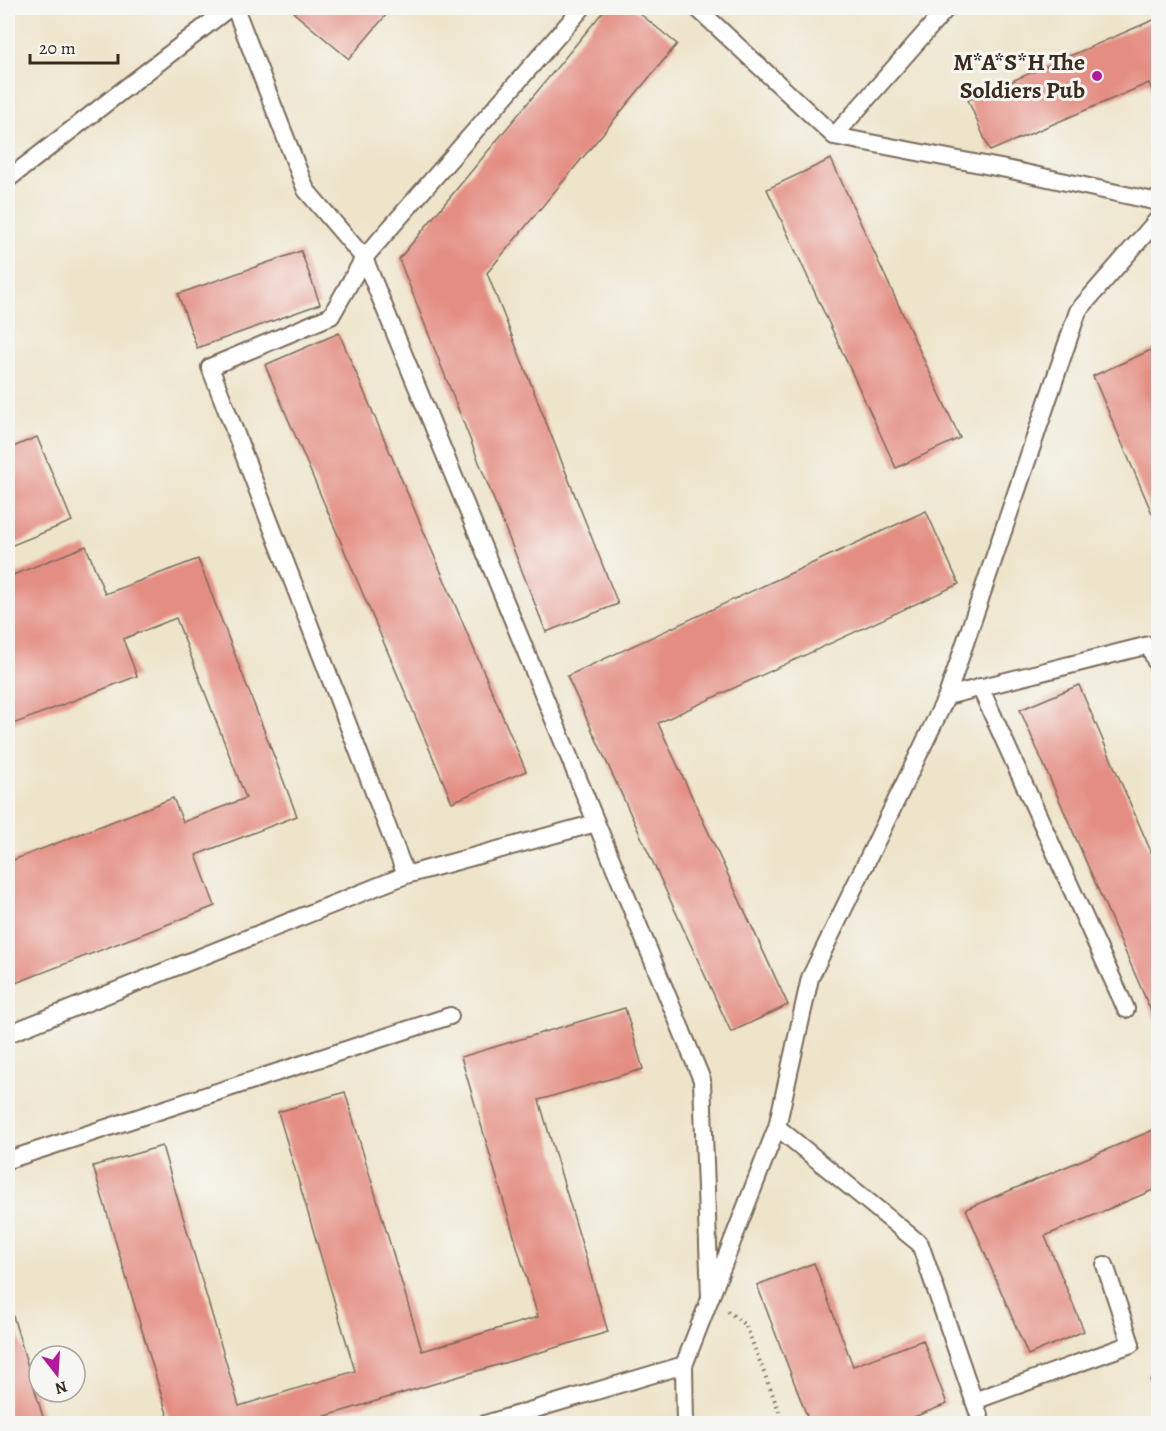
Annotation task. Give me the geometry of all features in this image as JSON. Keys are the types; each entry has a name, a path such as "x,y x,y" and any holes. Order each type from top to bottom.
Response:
{"lane":[{"path":"8,179 229,8"},
{"path":"235,8 306,190 364,258 702,1080 710,1298"},
{"path":"406,875 210,367 331,316 364,258 582,8"},
{"path":"698,8 834,136 1011,170 1158,202"},
{"path":"834,136 947,8"},
{"path":"685,1424 684,1365 777,1127 810,978 947,696 1078,311 1158,219"},
{"path":"947,696 1149,645 1158,667"},
{"path":"980,687 1126,1009"},
{"path":"8,1034 406,875 596,823"},
{"path":"8,1160 450,1016"},
{"path":"777,1127 920,1245 982,1424"},
{"path":"974,1401 1131,1344 1105,1265"},
{"path":"485,1424 684,1365"}],"path":[{"path":"710,1298 746,1326 784,1424"}],"building":[{"path":"298,8 392,8 349,59 294,13"},
{"path":"606,8 633,8 677,44 487,273 618,604 546,632 399,259"},
{"path":"1158,18 1158,104 1149,83 990,151 968,100"},
{"path":"831,159 960,438 896,468 767,189"},
{"path":"301,251 320,304 197,348 178,294"},
{"path":"339,333 526,771 452,802 265,365"},
{"path":"1158,347 1158,527 1093,376"},
{"path":"37,437 72,521 8,547 8,449"},
{"path":"926,511 959,584 658,723 788,1005 731,1032 567,676"},
{"path":"86,546 105,594 198,559 297,816 196,855 215,906 8,986 8,862 173,798 183,822 246,798 176,618 123,639 137,676 8,726 8,577"},
{"path":"1079,685 1158,868 1158,1027 1020,710"},
{"path":"625,1008 643,1069 539,1100 608,1332 299,1424 170,1424 93,1166 162,1146 239,1406 355,1371 278,1112 345,1092 422,1351 538,1317 461,1057"},
{"path":"1158,1128 1158,1188 1045,1236 1084,1331 1028,1355 966,1209"},
{"path":"814,1263 853,1366 923,1340 947,1404 896,1424 810,1424 757,1285"},
{"path":"8,1299 27,1363 27,1404 39,1404 45,1424 8,1424"},
{"path":"1158,1376 1158,1402 1150,1380"}],"place":[{"name":"M*A*S*H The Soldiers Pub","path":"1097,76"}]}
